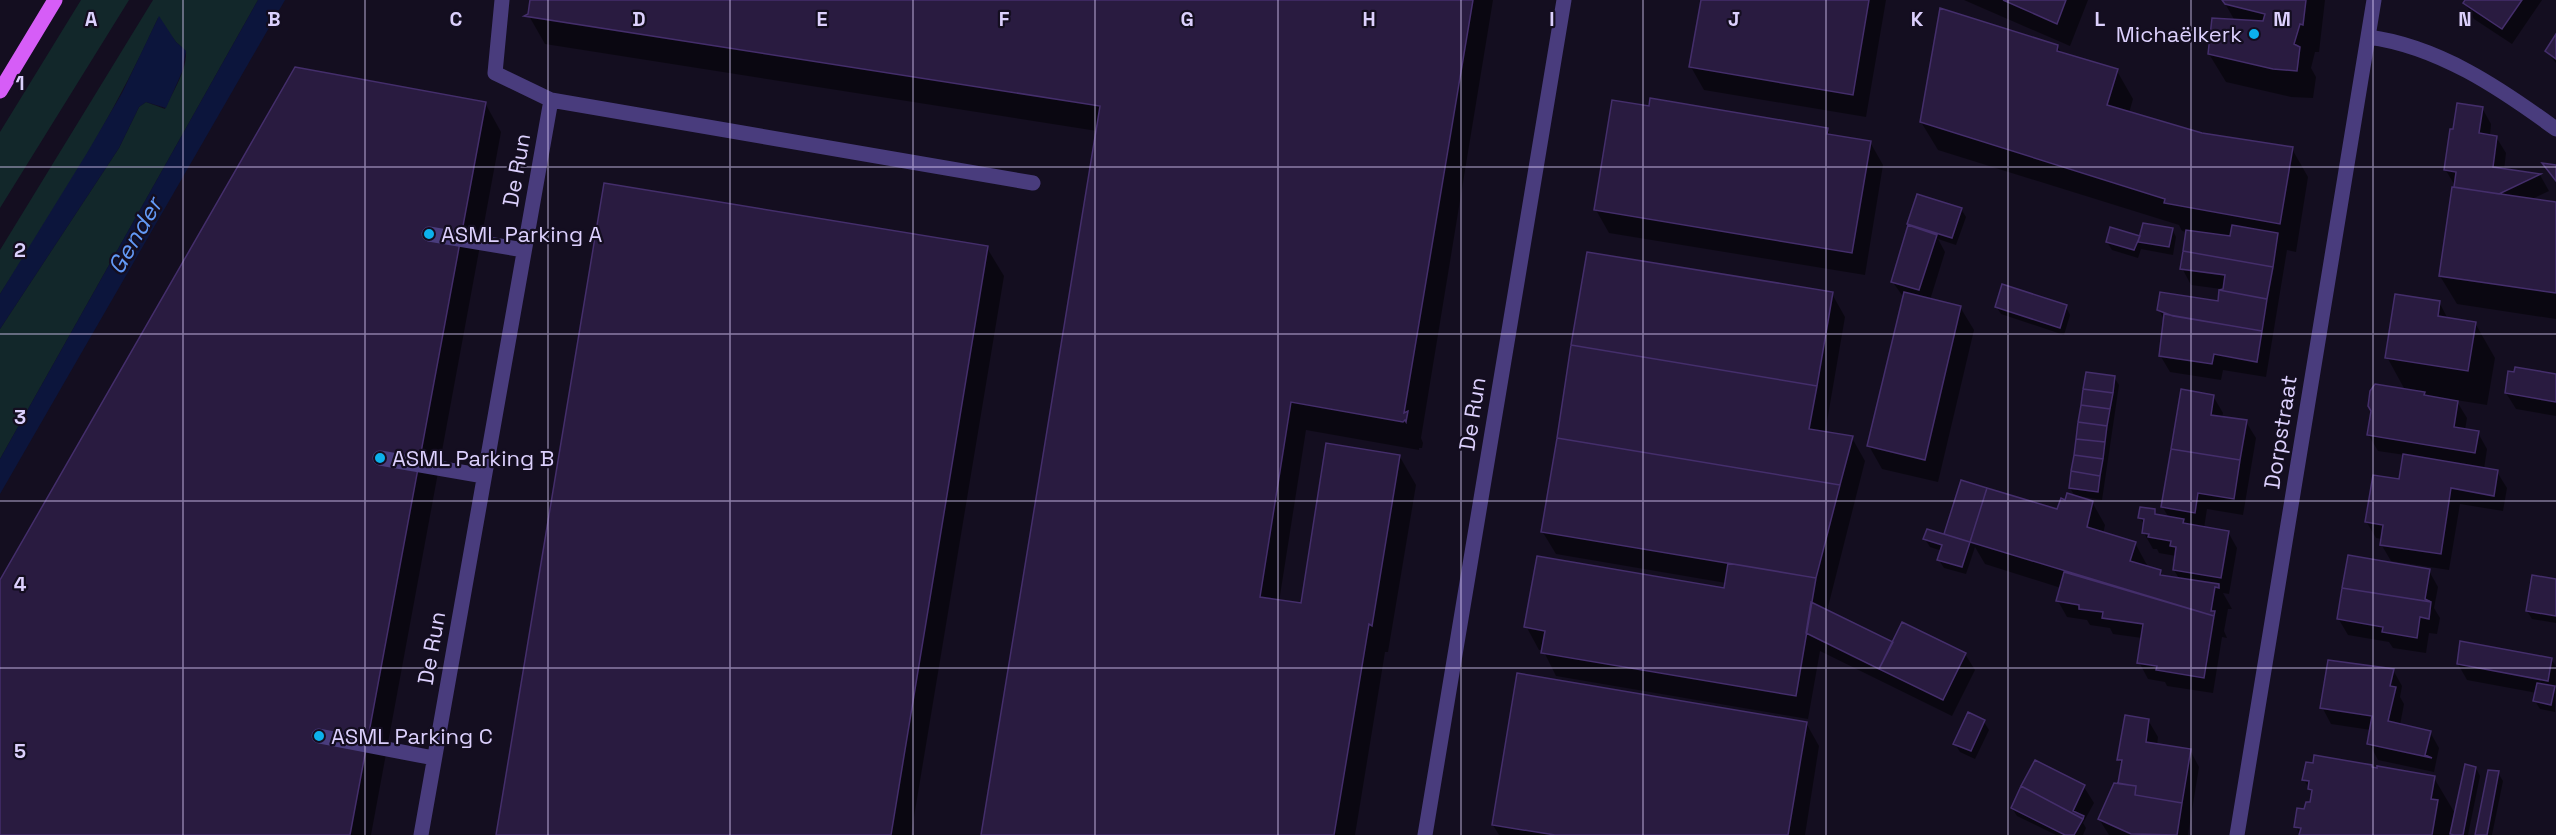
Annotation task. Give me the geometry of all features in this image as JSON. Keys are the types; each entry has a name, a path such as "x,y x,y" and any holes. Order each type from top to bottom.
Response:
{"main road":[{"path":"0,91 55,0"}],"street":[{"path":"502,0 495,73 551,100 1033,183"},
{"name":"De Run","path":"1425,835 1564,0"},
{"name":"Dorpstraat","path":"2237,835 2374,0"},
{"path":"2368,37 2398,41 2449,61 2520,102 2556,129"},
{"name":"De Run","path":"421,835 551,100"},
{"path":"429,234 524,250"},
{"path":"380,458 484,476"},
{"path":"319,736 434,758"}],"green space":[{"path":"81,0 129,0 0,208 0,132"},
{"path":"153,0 258,0 0,459 0,329 119,148 139,107 146,102 165,109 182,73 186,51 176,42 158,18 123,90 84,159 0,294 0,250"}],"water":[{"name":"Gender","path":"258,0 285,0 0,494 0,459"},
{"path":"159,16 176,42 186,51 182,72 166,108 146,102 139,107 119,148 0,329 0,294 122,93"}],"building":[{"path":"530,0 1473,0 1404,413 1408,411 1406,422 1291,402 1260,597 1301,603 1326,443 1400,455 1334,835 981,835 1100,106 524,16 528,14"},
{"path":"1701,0 1869,0 1853,95 1689,67"},
{"path":"2003,0 2066,0 2057,24"},
{"name":"Michaëlkerk","path":"2222,0 2306,0 2303,25 2300,24 2294,44 2300,47 2297,71 2273,69 2208,54 2212,18 2263,21 2265,14 2225,4"},
{"path":"2465,0 2522,0 2502,29 2463,3"},
{"path":"1940,8 2058,45 2057,51 2118,69 2107,105 2202,133 2293,147 2280,224 2164,203 2165,199 1920,122"},
{"path":"2556,34 2556,59 2545,51"},
{"path":"295,67 486,102 350,835 0,835 0,580"},
{"path":"1650,98 1828,128 1827,134 1871,141 1852,253 1594,210 1612,100 1649,106"},
{"path":"2457,103 2483,107 2479,133 2497,136 2493,167 2541,174 2499,194 2454,187 2456,172 2444,170 2450,129 2453,129"},
{"path":"2542,163 2556,165 2556,181"},
{"path":"604,183 988,246 891,835 496,835"},
{"path":"2452,187 2556,202 2556,293 2439,276"},
{"path":"1917,194 1962,208 1952,238 1907,224"},
{"path":"2143,223 2173,228 2169,247 2138,242"},
{"path":"1908,225 1937,235 1919,290 1891,282"},
{"path":"2232,225 2278,233 2273,267 2183,251 2186,230 2230,236"},
{"path":"2110,227 2140,236 2134,250 2106,242"},
{"path":"2183,251 2273,267 2267,299 2219,290 2223,289 2225,275 2180,269"},
{"path":"1587,252 1833,292 1817,386 1571,345"},
{"path":"2002,284 2067,305 2060,328 1995,307"},
{"path":"2219,290 2267,299 2262,331 2173,316 2157,310 2160,292 2218,301"},
{"path":"1904,292 1961,306 1925,460 1867,446"},
{"path":"2395,294 2440,301 2438,316 2476,322 2468,371 2385,358"},
{"path":"2164,314 2262,331 2257,362 2214,354 2212,364 2159,356"},
{"path":"1571,345 1817,386 1809,429 1853,436 1840,485 1557,438"},
{"path":"2515,367 2556,374 2556,402 2505,393 2508,371 2514,372"},
{"path":"2086,372 2115,376 2113,393 2083,389"},
{"path":"2375,384 2425,392 2424,395 2458,401 2454,427 2479,431 2475,453 2367,435 2371,411 2368,406 2370,391"},
{"path":"2083,389 2113,393 2110,409 2081,405"},
{"path":"2181,389 2214,395 2211,415 2247,420 2240,460 2171,449"},
{"path":"2081,405 2110,409 2107,426 2078,422"},
{"path":"2078,422 2107,426 2105,442 2076,439"},
{"path":"1557,438 1840,485 1816,578 1541,532"},
{"path":"2076,439 2105,442 2103,459 2074,455"},
{"path":"2171,449 2240,460 2234,499 2198,493 2195,513 2161,507"},
{"path":"2403,454 2498,470 2494,496 2451,488 2441,554 2380,545 2383,525 2365,522 2373,475 2399,479"},
{"path":"2074,455 2103,459 2100,476 2071,471"},
{"path":"2071,471 2100,476 2098,492 2069,488"},
{"path":"1961,480 1987,488 1970,542 1944,534"},
{"path":"1987,488 2057,509 2061,498 2065,500 2067,493 2093,501 2087,527 2136,542 2130,561 2161,570 2160,575 2219,584 2219,588 2215,587 2211,611 2215,611 2214,616 1970,542"},
{"path":"2140,507 2155,509 2155,514 2184,519 2183,523 2229,531 2221,578 2173,570 2176,547 2170,546 2171,541 2148,537 2149,534 2142,533 2144,519 2138,518"},
{"path":"1927,529 1970,542 1962,567 1937,560 1942,545 1923,539"},
{"path":"2348,555 2430,569 2425,599 2431,602 2342,588"},
{"path":"1537,556 1724,588 1728,563 1816,578 1796,696 1541,653 1545,631 1524,627"},
{"path":"2064,572 2214,616 2204,678 2156,670 2157,666 2137,663 2143,624 2102,618 2103,612 2079,609 2079,605 2056,601"},
{"path":"2532,575 2556,579 2556,616 2526,611"},
{"path":"2342,588 2431,602 2429,619 2420,617 2417,638 2382,632 2383,627 2337,619"},
{"path":"1811,602 1893,642 1879,669 1806,633"},
{"path":"1902,622 1966,653 1943,700 1879,669"},
{"path":"2460,641 2552,658 2548,681 2457,664"},
{"path":"2328,660 2394,669 2390,686 2396,687 2388,721 2431,731 2425,755 2432,758 2367,744 2372,716 2320,708"},
{"path":"1517,673 1807,722 1788,835 1555,835 1492,825"},
{"path":"2537,683 2555,686 2551,705 2533,701"},
{"path":"1968,712 1985,720 1971,751 1953,744"},
{"path":"2125,715 2149,719 2146,742 2191,749 2182,803 2135,795 2136,786 2118,783 2122,760 2117,760"},
{"path":"2314,755 2372,765 2377,768 2377,766 2435,776 2431,799 2438,800 2432,835 2299,835 2301,828 2294,827 2297,808 2304,809 2306,802 2310,802 2312,790 2308,789 2309,781 2302,780 2306,762 2313,763"},
{"path":"2035,760 2085,785 2073,811 2084,816 2083,819 2021,786"},
{"path":"2465,764 2476,767 2463,835 2454,835 2450,834"},
{"path":"2488,770 2499,771 2487,835 2475,835"},
{"path":"2114,783 2136,786 2135,795 2182,803 2177,835 2131,834 2098,819"},
{"path":"2021,786 2083,819 2074,835 2065,835 2011,808"}],"place":[{"name":"Michaëlkerk","path":"2254,34"},
{"name":"ASML Parking A","path":"429,234"},
{"name":"ASML Parking B","path":"380,458"},
{"name":"ASML Parking C","path":"319,736"}]}
